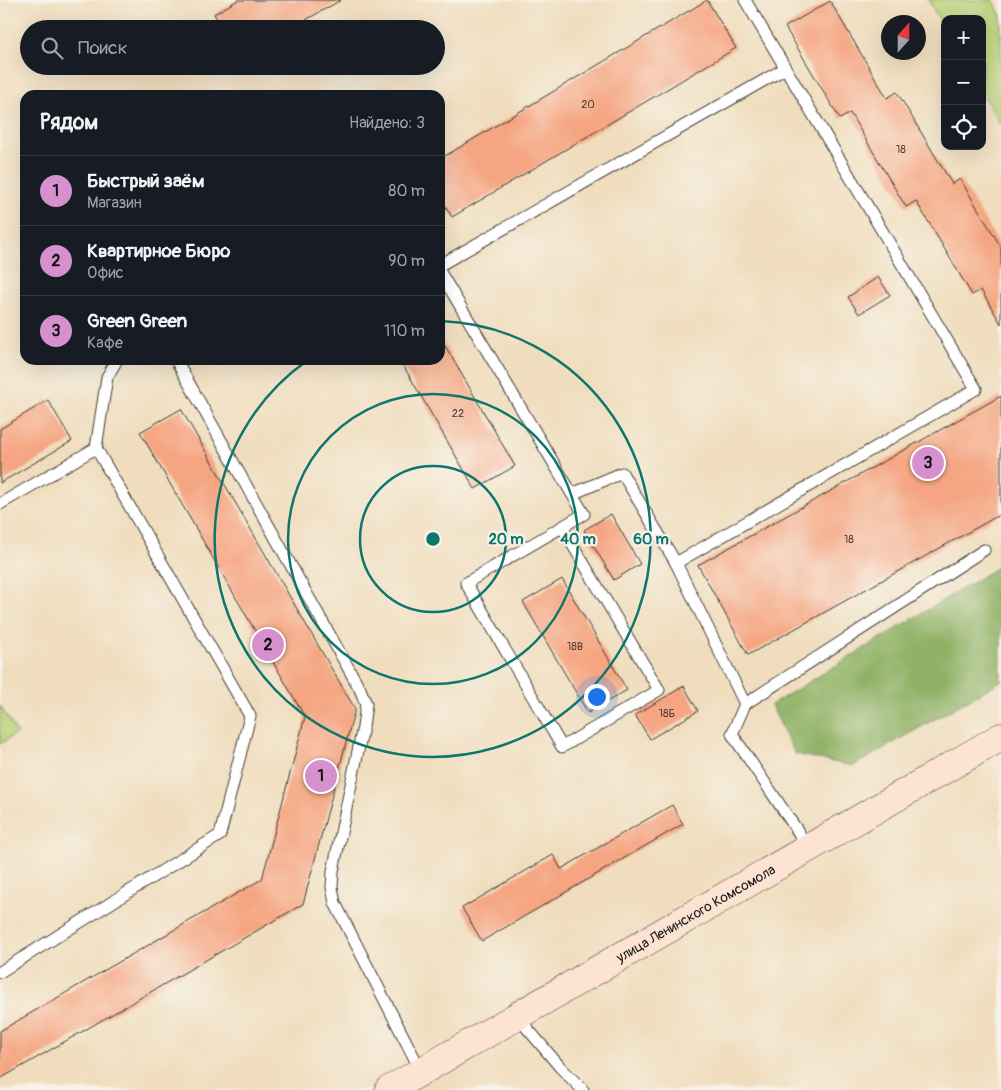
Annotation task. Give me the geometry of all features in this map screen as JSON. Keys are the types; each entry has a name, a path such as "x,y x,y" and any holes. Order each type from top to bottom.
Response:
{"main road":[{"name":"улица Ленинского Комсомола","path":"389,1090 1001,737"}],"lane":[{"path":"676,563 976,389 784,69 745,0"},
{"path":"445,262 784,69"},
{"path":"445,280 584,514 466,583 562,747 659,690 562,527"},
{"path":"0,972 220,835 250,716 96,448 107,377 114,365"},
{"path":"179,365 360,689 366,704 333,871 332,887 335,903 421,1071"},
{"path":"0,504 96,448"},
{"path":"572,494 622,473 676,563 745,704"},
{"path":"809,848 732,734 745,704 984,550"},
{"path":"516,1016 560,1067 583,1090"}],"green space":[{"path":"928,0 992,0 1001,15 1001,125 986,100 986,15 941,15 941,22"},
{"path":"1001,565 1001,681 853,766 795,754 771,705"},
{"path":"0,706 17,733 0,744"}],"building":[{"path":"238,0 341,0 306,20 218,20 214,14"},
{"path":"707,0 736,48 452,217 445,205 445,156"},
{"path":"830,1 887,98 897,92 952,184 960,179 1001,247 1001,324 981,290 972,295 916,201 906,207 850,113 840,119 785,27"},
{"path":"878,277 890,295 859,314 848,297"},
{"path":"445,346 515,466 475,489 403,365 445,365"},
{"path":"1001,396 1001,514 748,655 698,565"},
{"path":"48,400 72,441 0,483 0,429"},
{"path":"181,409 355,709 303,904 0,1079 0,1031 262,879 305,717 140,432"},
{"path":"611,514 640,564 614,580 584,530"},
{"path":"562,579 627,690 588,713 523,602"},
{"path":"684,686 698,711 650,739 635,715"},
{"path":"672,805 683,824 482,941 462,908 553,855 561,869"}],"place":[{"name":"Green Green","path":"928,463"},
{"name":"Квартирное Бюро","path":"268,645"},
{"name":"Быстрый заём","path":"321,776"}]}
